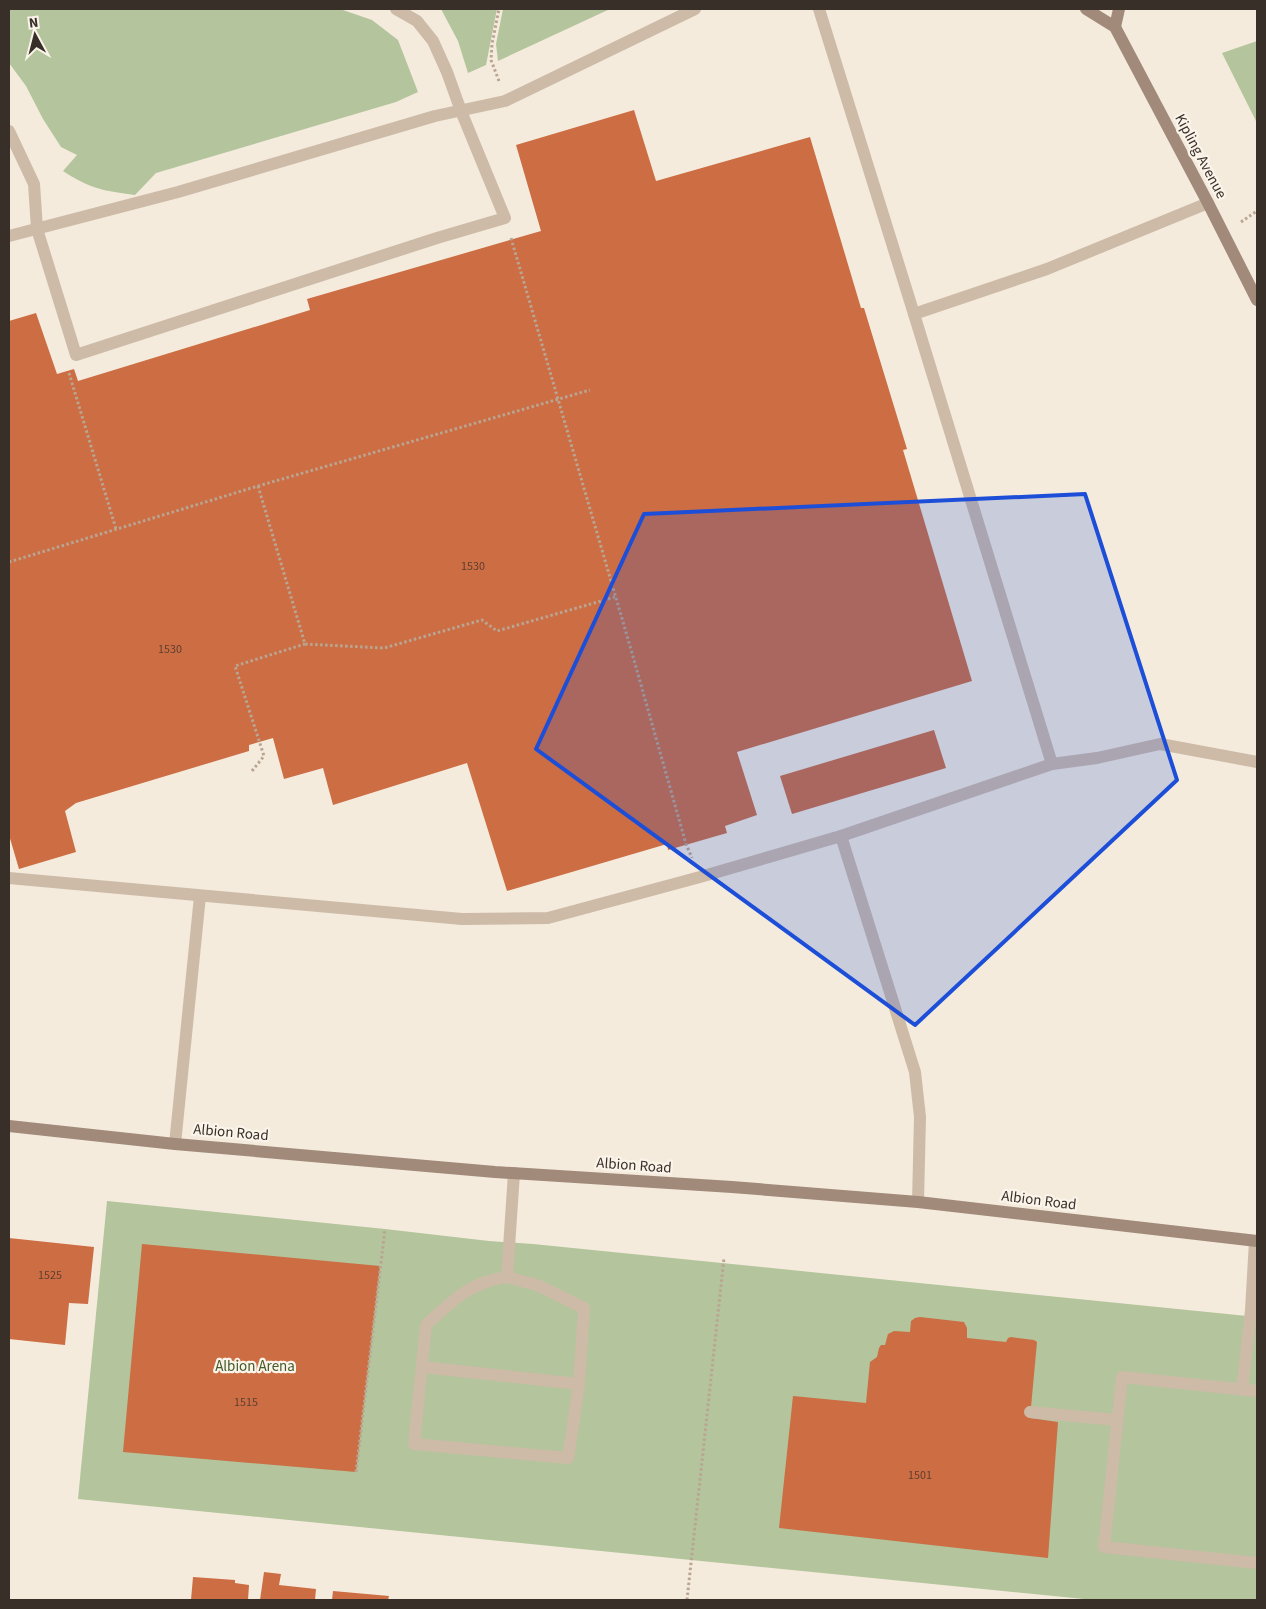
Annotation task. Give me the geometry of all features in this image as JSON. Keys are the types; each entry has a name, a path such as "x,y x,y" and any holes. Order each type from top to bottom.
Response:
{"main road":[{"path":"1086,9 1115,27 1119,9"},
{"name":"Kipling Avenue","path":"1115,27 1208,202 1257,300"},
{"name":"Albion Road","path":"9,1126 175,1144 514,1173 732,1187 918,1202 1256,1241"}],"lane":[{"path":"9,131 34,184 37,229 76,355 437,238 505,218 433,41 417,21 396,9"},
{"path":"9,236 178,192 435,116 506,101 694,9"},
{"path":"819,9 1052,764"},
{"path":"914,314 1047,269 1208,202"},
{"path":"9,878 462,920 548,918 841,836 1052,764 1097,758 1160,744 1257,762"},
{"path":"841,836 915,1072 920,1117 918,1202"},
{"path":"175,1144 200,896"},
{"path":"506,1277 514,1173"},
{"path":"1242,1390 1256,1241"},
{"path":"506,1277 537,1285 584,1308 579,1384 568,1458 414,1444 426,1325 457,1296 480,1284 506,1277"},
{"path":"422,1367 579,1384"},
{"path":"1257,1391 1122,1377 1104,1547 1257,1563"},
{"path":"1030,1412 1117,1420"}],"path":[{"path":"499,9 491,60 506,101"},
{"path":"505,218 686,844 700,877"},
{"path":"76,355 66,364 116,529"},
{"path":"9,562 258,486 590,390"},
{"path":"258,486 305,644"},
{"path":"252,771 264,756 235,666 305,644 384,648 482,620 497,631 614,597"},
{"path":"356,1472 385,1229"},
{"path":"687,1600 724,1258"}],"highlighted area":[{"path":"1085,494 1177,780 915,1025 536,749 644,514"}],"green space":[{"path":"9,9 340,9 372,20 398,40 418,92 396,102 156,173 135,195 106,190 81,182 63,171 77,155 61,147 43,119 26,86 9,63"},
{"path":"441,9 497,9 486,65 468,73 458,41"},
{"path":"503,9 610,9 498,61 496,44"},
{"path":"1257,41 1257,123 1222,53"},
{"name":"Albion Arena","path":"107,1201 1257,1317 1257,1600 1094,1600 78,1499"}],"building":[{"path":"634,110 656,181 810,137 861,308 864,308 907,449 903,450 972,681 737,752 757,815 725,826 727,833 668,850 667,844 507,891 467,763 333,805 323,768 284,779 273,738 249,745 249,751 76,803 65,811 76,852 19,869 9,835 9,321 36,313 57,374 74,369 78,381 310,310 307,299 541,231 516,145"},
{"path":"934,730 946,768 792,814 780,776"},
{"path":"9,1238 94,1247 88,1304 69,1303 65,1345 9,1339"},
{"path":"142,1244 380,1266 356,1472 123,1452"},
{"path":"920,1317 964,1322 967,1328 967,1338 1006,1342 1011,1337 1037,1342 1030,1418 1058,1422 1048,1558 779,1528 793,1396 866,1403 870,1362 877,1357 881,1345 885,1345 888,1334 894,1331 910,1332 911,1321"},
{"path":"264,1572 281,1574 279,1585 316,1589 315,1600 260,1600"},
{"path":"193,1577 235,1580 235,1583 249,1585 248,1600 191,1600"},
{"path":"333,1591 389,1596 388,1600 332,1600"}]}
